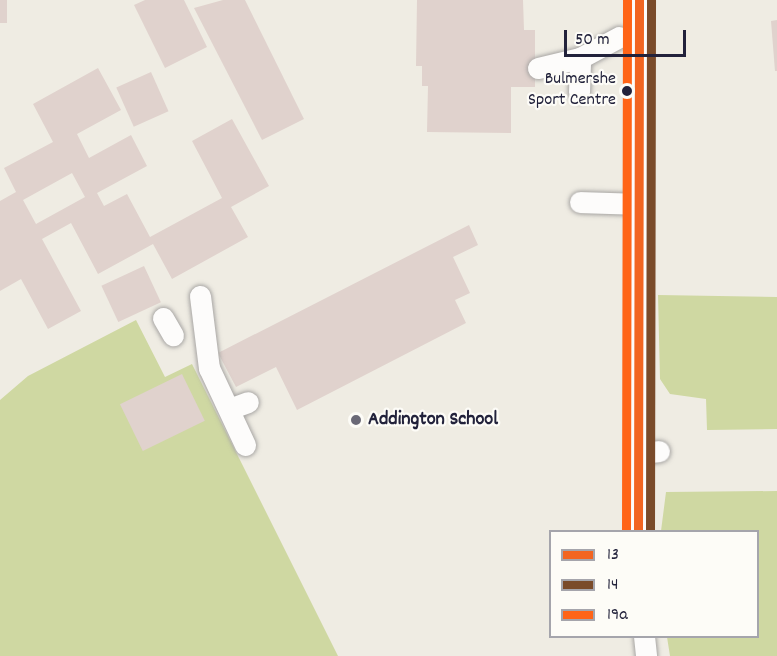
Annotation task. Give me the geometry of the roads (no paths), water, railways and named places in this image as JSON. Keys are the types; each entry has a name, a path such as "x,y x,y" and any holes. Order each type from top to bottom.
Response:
{"street":[{"path":"638,530 639,0"},
{"path":"538,68 580,58 619,37"},
{"path":"579,92 580,58"},
{"path":"580,202 639,204"},
{"path":"200,296 209,368 245,445"},
{"path":"229,409 249,402"},
{"path":"638,453 659,451"},
{"path":"644,638 646,656"}],"place":[{"name":"Bulmershe Sport Centre","path":"627,91"},
{"name":"Addington School","path":"356,420"}]}
